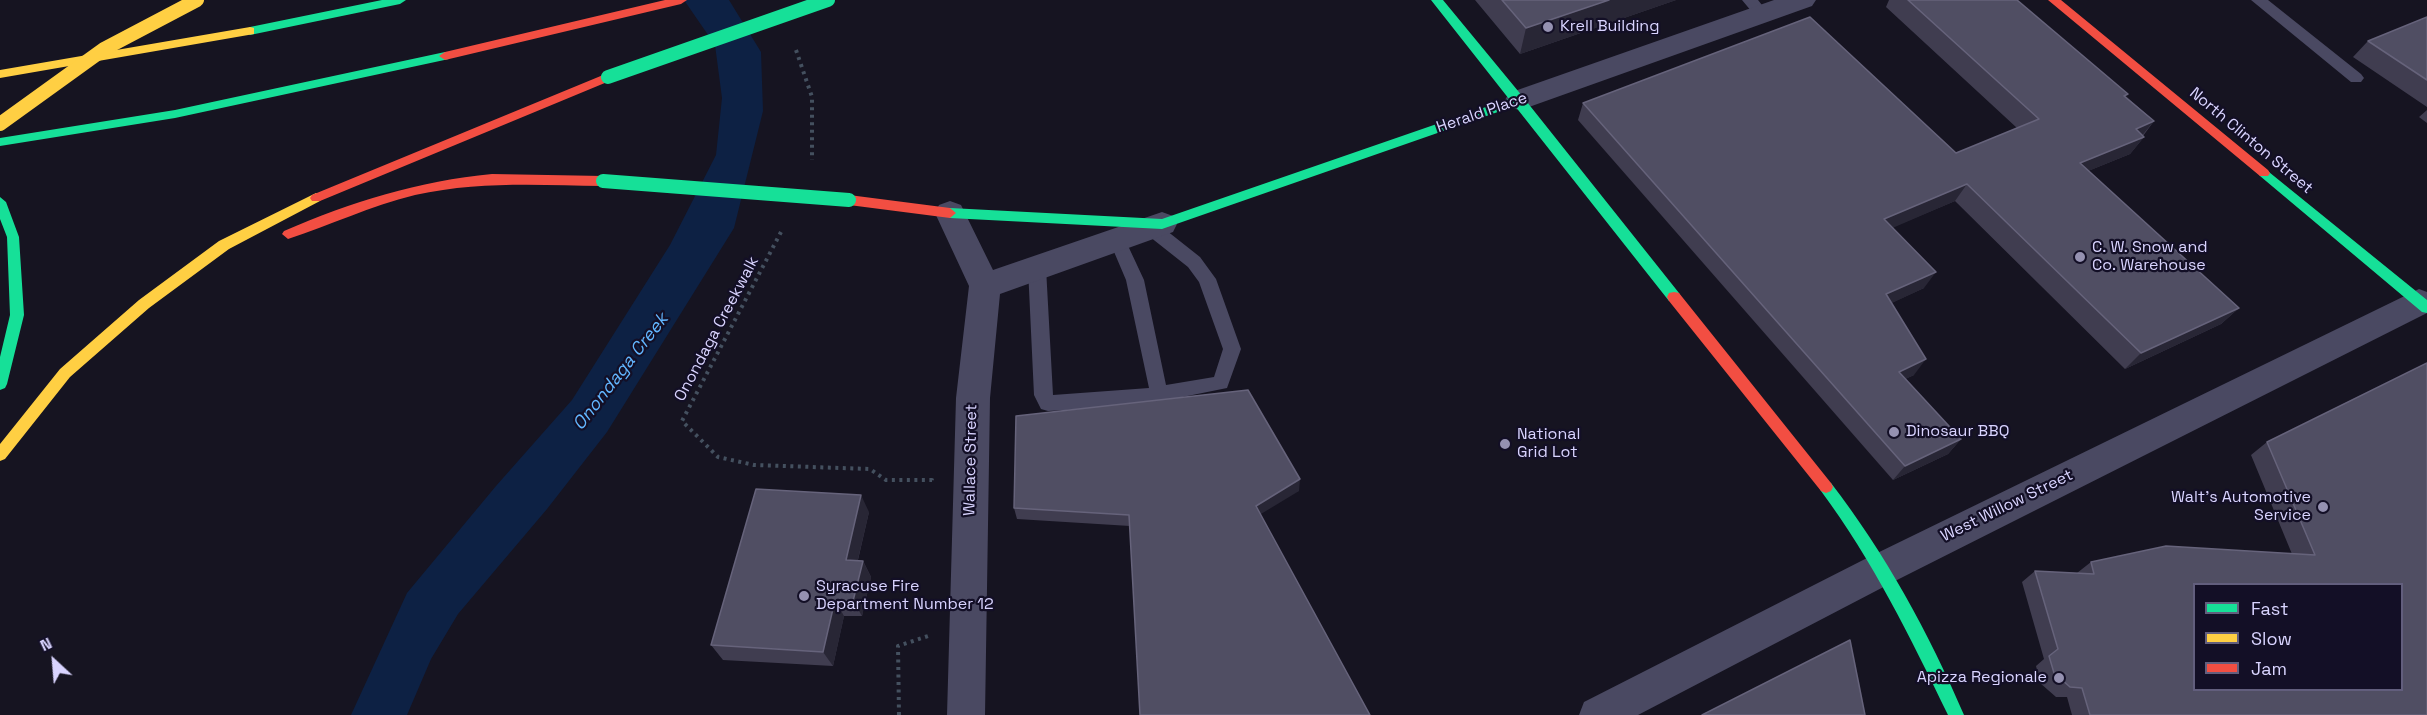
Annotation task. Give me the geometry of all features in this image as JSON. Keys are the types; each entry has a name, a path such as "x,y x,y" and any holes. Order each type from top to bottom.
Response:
{"main road":[{"path":"0,124 104,49 197,0"},
{"path":"0,74 287,25 400,0"},
{"path":"0,142 175,114 681,0"},
{"path":"0,455 65,373 144,304 224,245 326,193 608,77 828,0"},
{"path":"1437,0 1849,515 1882,569 1956,715"},
{"name":"North Clinton Street","path":"2054,0 2423,305"},
{"name":"Herald Place","path":"272,242 317,221 437,186 493,179 603,182 849,200 950,213 1157,226 1519,100"},
{"path":"0,202 13,237 17,315 0,384"},
{"path":"144,304 213,270"}],"street":[{"name":"Herald Place","path":"1519,100 1755,7 1802,0"},
{"path":"950,213 985,286"},
{"name":"Herald Place","path":"985,286 1157,226"},
{"name":"Wallace Street","path":"966,715 973,398 985,286"},
{"name":"West Willow Street","path":"1598,715 1882,569 2423,305"}],"lane":[{"path":"2258,0 2356,78"},
{"path":"1037,268 1043,395 1048,403 1138,398 1221,383 1232,349 1207,279 1194,262 1157,226"},
{"path":"1117,240 1135,280 1159,394"}],"path":[{"path":"794,42 812,97 812,161"},
{"name":"Onondaga Creekwalk","path":"785,224 682,421 718,457 754,465 870,469 886,480 932,480 932,491"},
{"path":"899,715 898,646 928,637 928,626"}],"water":[{"name":"Onondaga Creek","path":"684,0 729,0 761,52 763,111 734,228 607,432 547,509 458,614 431,659 407,715 351,715 407,593 496,486 572,400 670,245 716,155 722,98 715,45"}],"building":[{"path":"1502,0 1609,0 1526,28"},
{"path":"1908,0 2017,0 2128,94 2124,96 2154,121 2136,129 2144,137 2080,163 2239,308 2141,353 1967,184 1884,219 1936,272 1886,294 1926,359 1899,372 1961,439 1905,466 1583,103 1810,17 1956,153 2039,119"},
{"path":"2427,17 2427,80 2368,41"},
{"path":"2427,363 2427,715 2090,715 2082,688 2070,687 2054,673 2049,656 2058,649 2035,571 2094,574 2091,562 2166,546 2315,555 2267,442"},
{"path":"1248,390 1300,479 1256,506 1370,715 1140,715 1129,515 1014,508 1016,416"},
{"name":"Syracuse Fire Department Number 12","path":"756,489 861,495 846,560 863,561 853,601 835,600 823,652 711,645"},
{"path":"1850,640 1865,715 1702,715"}],"traffic: fast":[{"path":"250,31 400,0"},
{"path":"608,77 828,0"},
{"path":"1437,0 1674,297"},
{"path":"0,142 175,114 445,56"},
{"path":"950,213 1162,224 1519,100"},
{"path":"2264,173 2427,308"},
{"path":"603,181 849,200"},
{"path":"0,202 13,237 17,315 0,384"},
{"path":"1826,487 1846,513 1881,568 1956,715"}],"traffic: slow":[{"path":"0,124 104,49 197,0"},
{"path":"0,74 250,31"},
{"path":"0,455 65,373 144,304 224,245 316,198"}],"traffic: jam":[{"path":"445,56 681,0"},
{"path":"2054,0 2264,173"},
{"path":"316,198 608,77"},
{"path":"288,234 363,205 440,185 492,179 603,181"},
{"path":"849,200 950,213"},
{"path":"1674,297 1826,487"}],"place":[{"name":"Krell Building","path":"1548,27"},
{"name":"C. W. Snow and Co. Warehouse","path":"2080,257"},
{"name":"Dinosaur BBQ","path":"1894,432"},
{"name":"National Grid Lot","path":"1505,444"},
{"name":"Walt's Automotive Service","path":"2323,507"},
{"name":"Syracuse Fire Department Number 12","path":"804,596"},
{"name":"Apizza Regionale","path":"2059,678"}]}
